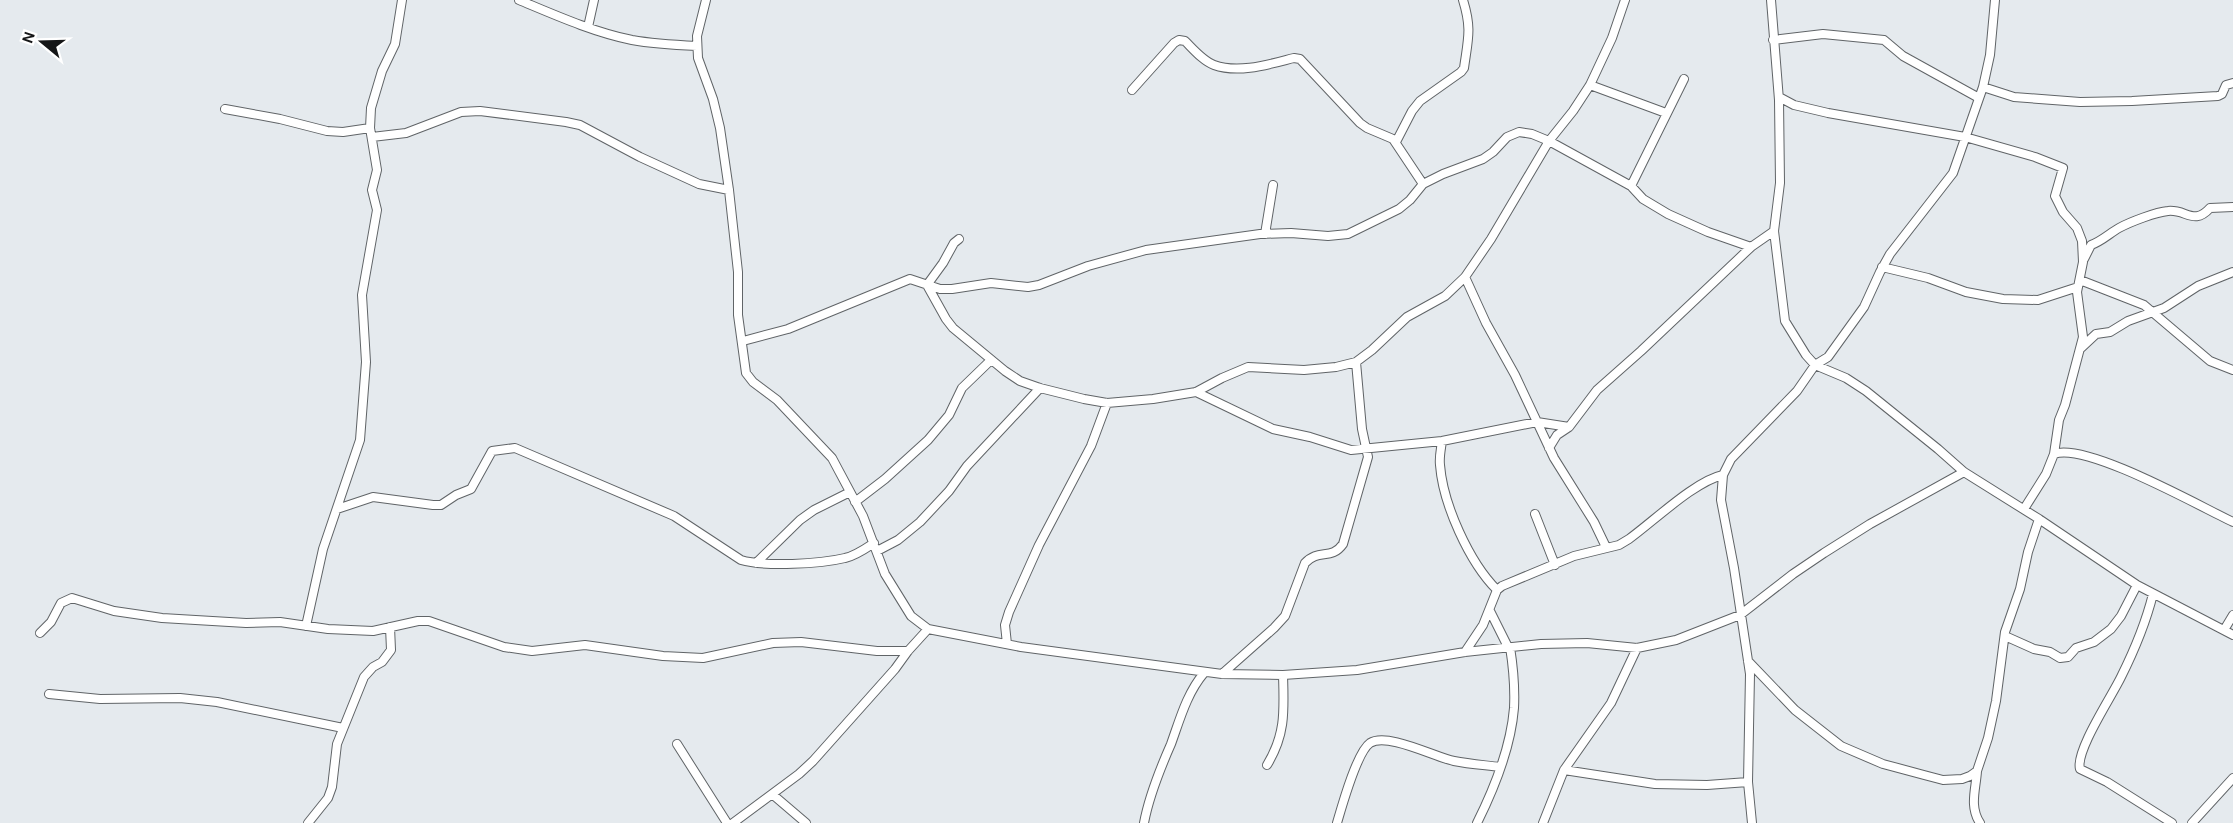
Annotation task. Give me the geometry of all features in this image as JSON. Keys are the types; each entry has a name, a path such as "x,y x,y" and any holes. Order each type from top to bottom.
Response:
{"street":[{"path":"306,626 323,549 360,440 366,362 362,295 377,210 372,190 377,170 370,128 371,108 382,71 395,44 402,0"},
{"path":"519,0 588,27 631,40 660,45 697,46"},
{"path":"588,27 594,0"},
{"path":"706,0 697,36 698,58 713,99 720,128 738,272 738,315 746,373 753,382 777,400 832,458 876,547 881,567 911,616 928,629 1007,644 1222,674 1283,675 1357,670 1509,647 1587,643 1637,648 1676,640 1740,615 1824,553 1870,524 1964,472"},
{"path":"1396,142 1412,111 1420,101 1464,68 1470,36 1463,0"},
{"path":"927,285 945,319 953,328 1020,381 1040,388 1107,403 1196,392 1248,367 1304,370 1336,367 1356,362 1407,317 1445,296 1465,277 1491,239 1549,141 1590,85 1612,38 1625,0"},
{"path":"1771,0 1779,97 1780,183 1774,231 1785,321 1796,342 1815,365 1846,378 1866,391 1964,472 2024,509 2137,585 2233,635"},
{"path":"1752,823 1748,782 1750,700 1748,661 1721,500 1723,475 1731,459 1797,391 1815,365 1828,357 1857,318 1872,292 1882,267 1953,172 1983,87 1990,55 1995,0"},
{"path":"1773,40 1823,34 1884,40 1903,56 1978,98"},
{"path":"1131,90 1179,40 1185,41 1213,64 1228,67 1249,67 1294,58 1306,63 1333,95 1367,128 1389,136 1396,142 1423,184"},
{"path":"1631,186 1684,79"},
{"path":"1983,87 2018,98 2123,102 2218,96 2222,94 2226,85 2233,83"},
{"path":"1590,85 1666,113"},
{"path":"1779,97 1794,105 1821,112 1965,137 2035,157 2063,168 2055,198 2078,230 2083,247 2077,300 2083,337 2059,420 2054,454 2046,474 2024,509"},
{"path":"225,109 280,119 327,131 343,132 370,128"},
{"path":"372,137 406,133 461,112 480,111 566,122 580,125 639,157 699,184 729,190"},
{"path":"743,341 788,329 910,279 940,289 952,290 978,284 1039,285 1088,266 1146,250 1265,234 1291,233 1328,236 1348,234 1399,209 1423,184 1483,159 1507,137 1518,132 1532,134 1549,141 1631,186 1643,199 1668,214 1708,232 1751,247"},
{"path":"1265,234 1273,186"},
{"path":"2083,262 2091,245 2118,229 2156,214 2168,211 2197,216 2204,214 2212,207 2233,207"},
{"path":"1549,448 1557,435 1569,427 1597,390 1751,247 1774,231"},
{"path":"927,285 944,264 954,243 959,239"},
{"path":"1882,267 1928,278 1966,292 2003,299 2038,300 2079,284 2139,302 2210,361 2233,370"},
{"path":"2080,348 2096,334 2110,332 2128,321 2153,313 2198,286 2233,272"},
{"path":"1465,277 1549,448 1594,522 1606,547"},
{"path":"855,502 928,440 949,415 962,388 991,360"},
{"path":"1222,674 1285,616 1305,563 1315,554 1329,555 1343,544 1368,457 1362,429 1356,362"},
{"path":"337,509 373,497 433,506 441,505 471,489 492,451 515,448 674,516 741,560 756,563 847,558 898,540 920,522 1040,388"},
{"path":"1196,392 1273,429 1310,437 1351,450 1442,441 1538,422 1569,427"},
{"path":"1007,644 1005,625 1009,612 1039,545 1091,446 1107,403"},
{"path":"1442,441 1439,462 1446,501 1474,561 1497,590"},
{"path":"2054,454 2071,453 2118,467 2233,522"},
{"path":"1465,652 1474,641 1490,611 1497,590 1523,575 1556,565 1574,556 1620,544 1699,486 1723,475"},
{"path":"756,563 800,520 814,510 850,492"},
{"path":"1535,514 1556,565"},
{"path":"1980,823 1974,813 1973,805 1977,771 1988,738 1996,701 2005,636 2039,519"},
{"path":"2005,636 2034,650 2050,652 2060,658 2067,657 2076,648 2094,642 2111,629 2121,616 2137,585"},
{"path":"2153,594 2122,676 2088,738 2078,764 2085,773 2107,782 2172,823"},
{"path":"40,633 51,622 61,603 72,598 114,611 141,616 216,622 280,622 373,631 418,621 429,621 504,647 532,651 585,645 663,656 703,658 752,647 801,642 877,651 908,651"},
{"path":"1478,823 1509,739 1514,706 1509,647 1490,611"},
{"path":"2224,630 2233,615"},
{"path":"309,823 328,798 332,787 337,744 364,677 373,667 382,663 391,650 390,627"},
{"path":"733,823 813,761 928,629"},
{"path":"1543,823 1564,771 1611,703 1637,648"},
{"path":"1748,661 1811,724 1841,746 1857,754 1943,780 1962,779 1977,771"},
{"path":"1144,823 1156,782 1187,702 1195,684 1204,673"},
{"path":"1267,765 1277,749 1282,732 1283,675"},
{"path":"49,694 100,699 180,698 217,702 343,728"},
{"path":"1337,823 1350,783 1365,749 1377,740 1399,742 1455,761 1500,767"},
{"path":"677,744 727,823"},
{"path":"1564,771 1655,784 1707,785 1748,782"},
{"path":"2192,823 2233,778"},
{"path":"772,794 806,823"}]}
